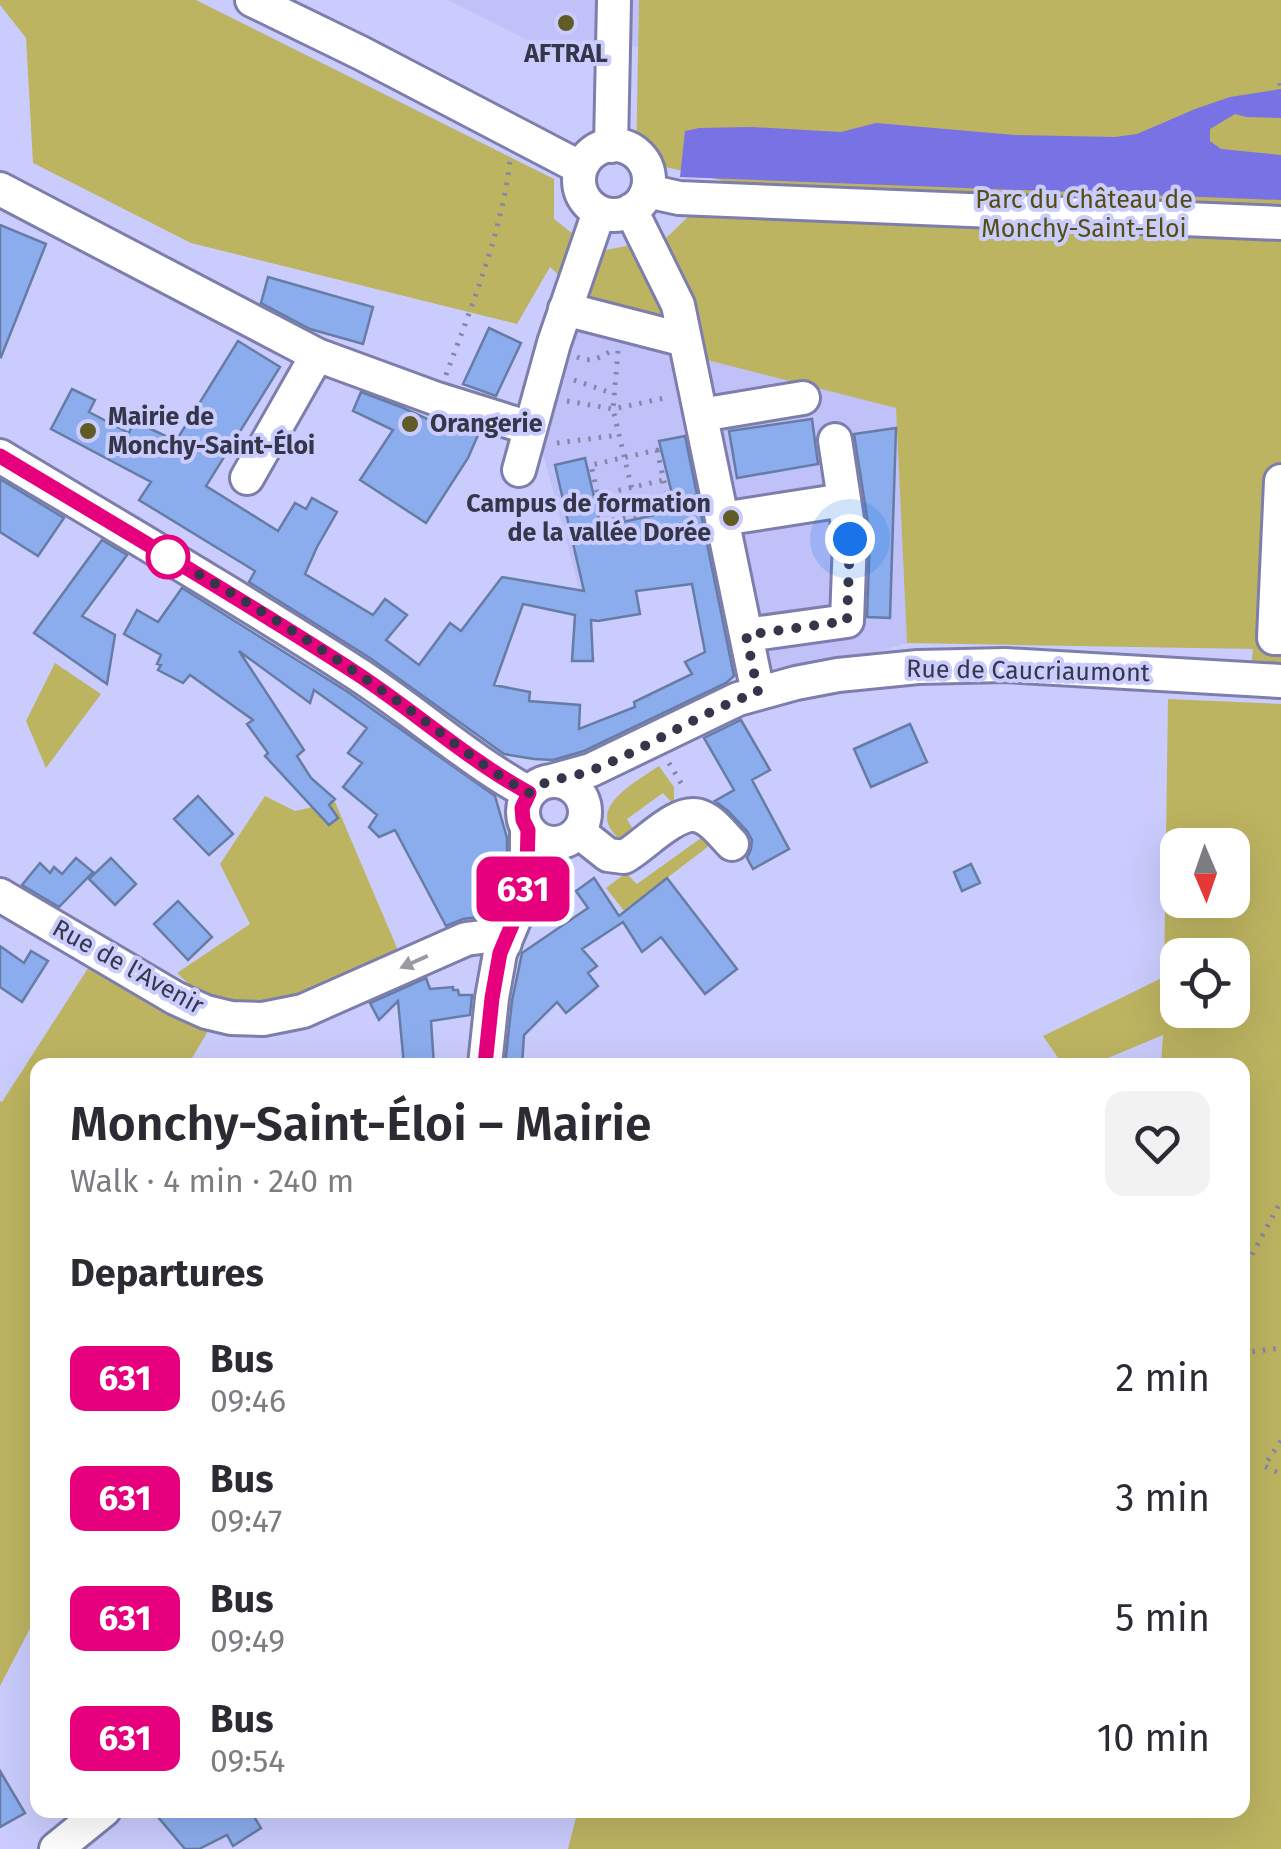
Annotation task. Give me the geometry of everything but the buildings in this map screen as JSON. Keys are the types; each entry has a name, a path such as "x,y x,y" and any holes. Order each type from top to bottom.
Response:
{"street":[{"path":"252,0 361,52 581,168"},
{"path":"611,146 614,0"},
{"path":"0,189 316,355 437,398 525,448 565,309 626,204 649,180 641,158 632,151 611,146 593,152 581,168 578,181 588,205 626,204 679,198 1281,223"},
{"path":"626,204 673,292 758,692"},
{"path":"565,309 685,340"},
{"path":"247,478 316,355"},
{"path":"698,403 803,398"},
{"path":"746,635 847,621 850,539 835,440"},
{"path":"0,456 269,616 389,695 496,774 540,787 563,782 573,788 581,796 578,828 561,843 550,844 535,838 523,820 522,808 540,787 584,773 720,707"},
{"path":"1281,480 1274,638 1281,638"},
{"path":"722,519 844,500"},
{"name":"Rue de Caucriaumont","path":"720,707 758,692 838,675 946,666 1085,668 1281,681"},
{"path":"520,906 605,789 720,707"},
{"path":"578,828 600,851 624,857 678,818 692,814 711,823 732,844"},
{"path":"486,1058 495,978 520,906 528,862 528,830"},
{"name":"Rue de l'Avenir","path":"0,895 175,998 230,1018 262,1019 303,1011 466,939 490,936 505,943"},
{"path":"56,1849 94,1818"}],"path":[{"path":"1280,83 1281,95"},
{"path":"437,398 488,263 508,183 513,133"},
{"path":"546,370 568,354 586,361 600,358 618,345 613,410 638,515"},
{"path":"546,370 614,394"},
{"path":"546,370 613,410 698,403"},
{"path":"525,448 619,435"},
{"path":"657,450 664,480 670,508 604,522 591,465 657,450"},
{"path":"598,495 664,480"},
{"path":"661,749 688,796 692,814"},
{"path":"1250,1258 1281,1201"},
{"path":"1250,1352 1281,1348"},
{"path":"1281,1440 1264,1466 1281,1474"}],"shaded area":[{"name":"AFTRAL","path":"448,0 639,0 638,46 557,55"},
{"path":"1281,89 1281,118 1235,114 1210,129 1210,141 1221,149 1281,155 1281,200 680,177 685,131 699,128 841,132 876,123 1015,135 1115,137 1137,134 1230,97"},
{"name":"Campus de formation de la vallée Dorée","path":"565,323 896,408 907,643 878,652 766,670 741,665 735,675 713,692 692,584 610,596 580,592 543,453 551,373"}],"green space":[{"name":"Parc du Château de Monchy-Saint-Eloi","path":"0,0 196,0 554,179 554,219 596,252 666,238 692,213 887,223 636,160 639,0 1281,0 1281,668 1251,666 1253,649 907,643 896,408 625,339 550,267 517,324 191,243 33,163 26,38"},
{"path":"55,663 101,694 46,768 26,721"},
{"path":"1168,699 1281,704 1281,1849 568,1849 576,1818 1250,1818 1250,1058 1161,1058 1163,1035 1108,1058 1058,1058 1043,1036 1160,979 1160,1028 1250,1028 1250,938 1165,938 1165,918 1250,918 1250,828 1166,828"},
{"path":"659,766 674,787 674,805 663,793 627,819 634,831 619,840 609,826 609,808 623,791"},
{"path":"265,796 295,811 335,802 403,962 283,1009 207,1001 177,973 250,924 220,864"},
{"path":"708,833 714,842 624,911 606,888 626,873 637,884"},
{"path":"92,962 208,1031 192,1058 30,1058"},
{"path":"30,1058 30,1628 0,1686 0,1101"}],"bus line":[{"name":"631","path":"0,456 269,616 529,793 522,808 528,830 527,869 520,906 500,953 486,1058"}],"place":[{"name":"AFTRAL","path":"566,23"},
{"name":"Orangerie","path":"410,424"},
{"name":"Mairie de Monchy-Saint-Éloi","path":"88,431"},
{"name":"Campus de formation de la vallée Dorée","path":"731,518"}],"route":[{"path":"168,557 269,616 529,793 546,782 584,773 758,692 746,635 847,621 850,539"}]}
